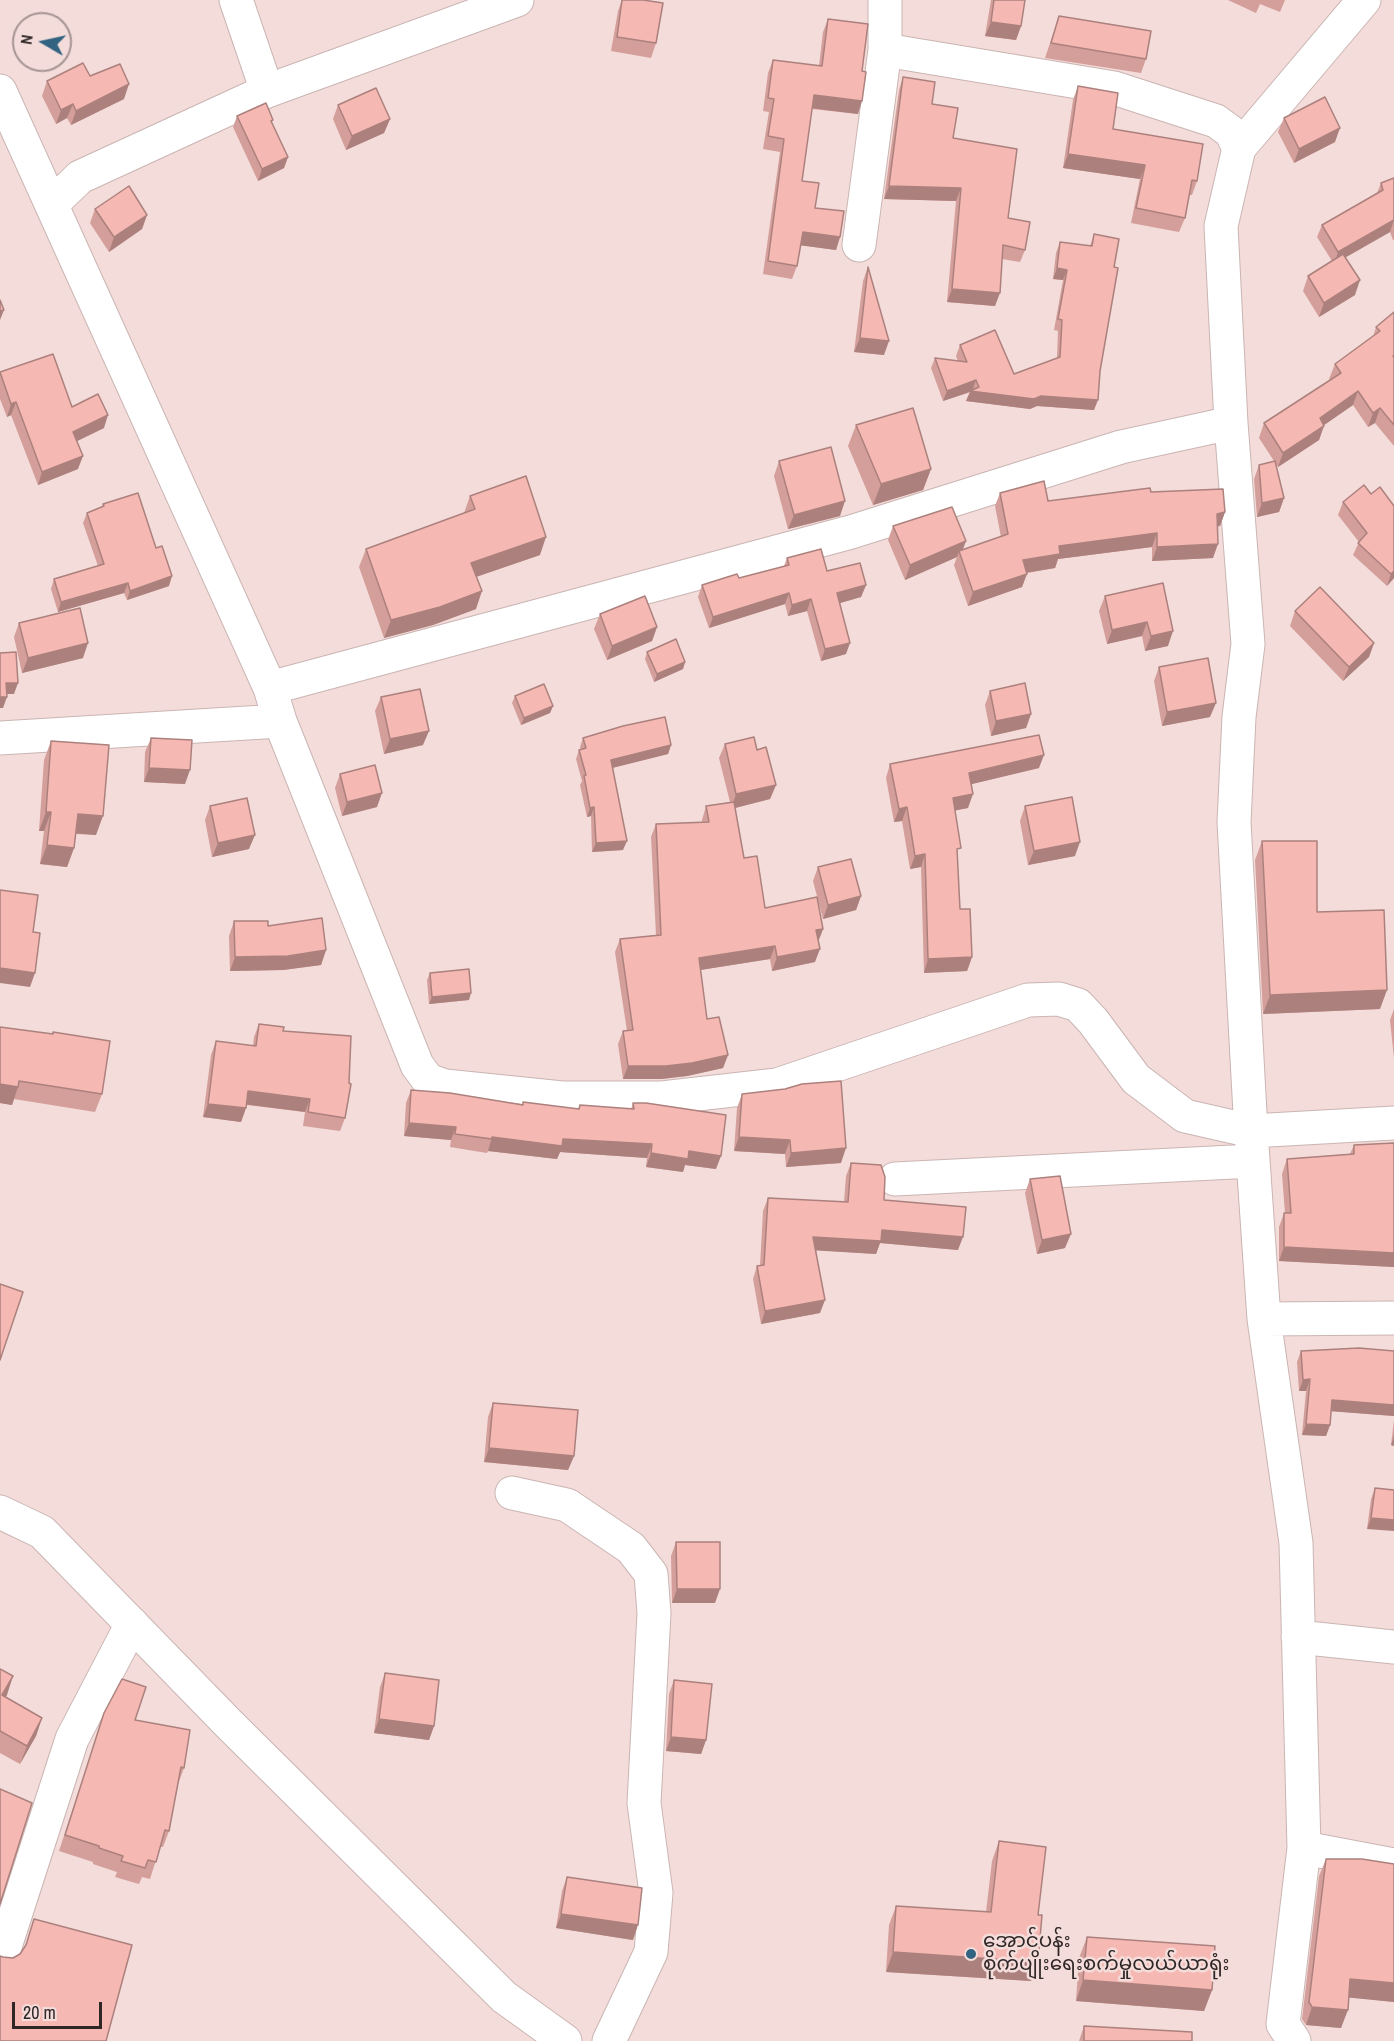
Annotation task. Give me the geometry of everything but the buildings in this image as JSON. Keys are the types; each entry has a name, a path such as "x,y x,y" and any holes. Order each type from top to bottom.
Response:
{"street":[{"path":"236,0 267,91"},
{"path":"52,204 80,177 267,91 517,0"},
{"path":"859,245 885,50 885,0"},
{"path":"1294,2041 1283,2024 1304,1848 1296,1544 1264,1319 1252,1146 1234,822 1239,717 1248,644 1231,423 1221,226 1239,148 1364,0"},
{"path":"885,50 1114,88 1216,121 1231,132 1239,148"},
{"path":"1,97 52,204 270,688 280,721 417,1065 428,1080 445,1086 562,1098 662,1098 777,1085 1028,1000 1059,999 1078,1005 1093,1021 1136,1079 1185,1116 1252,1146"},
{"path":"270,688 851,532 1121,447 1231,423"},
{"path":"0,738 280,721"},
{"path":"895,1179 1252,1146 1394,1123"},
{"path":"1264,1319 1394,1318"},
{"path":"512,1493 567,1505 631,1548 651,1574 654,1613 644,1803 656,1893 651,1952 609,2041"},
{"path":"0,1512 42,1532 228,1723 504,1997 565,2041"},
{"path":"0,1962 72,1739 132,1624"},
{"path":"1298,1637 1394,1647"},
{"path":"1304,1848 1394,1865"}],"place":[{"name":"အောင်ပန်း စိုက်ပျိုးရေးစက်မှုလယ်ယာရုံး","path":"971,1954"}]}
